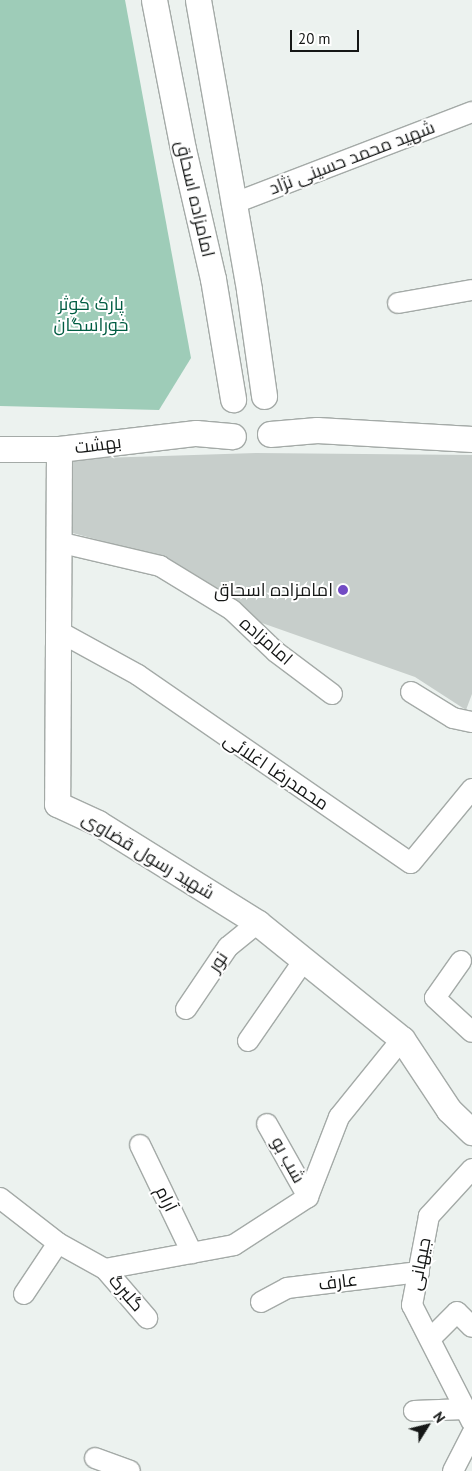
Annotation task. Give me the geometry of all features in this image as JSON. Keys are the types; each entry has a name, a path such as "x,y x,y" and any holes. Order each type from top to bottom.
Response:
{"street":[{"name":"امامزاده اسحاق","path":"154,0 183,149 213,279 230,416"},
{"name":"امامزاده اسحاق","path":"198,0 270,415"},
{"name":"شهید محمد حسینی نژاد","path":"232,204 472,112"},
{"path":"398,303 472,290"},
{"path":"270,415 256,442 230,416 248,392 270,415 316,430 472,439"},
{"name":"بهشت","path":"0,449 59,449 196,433 230,416"},
{"name":"شهید رسول قضاوی","path":"59,449 57,804 98,823 258,923 402,1040 449,1110 472,1132"},
{"name":"امامزاده","path":"58,542 160,566 232,610 276,652 332,694"},
{"name":"محمدرضا اغلائی","path":"58,631 138,675 411,863 472,789"},
{"path":"411,692 452,718 472,722"},
{"name":"نور","path":"186,1009 228,947 258,923"},
{"path":"248,1041 304,960"},
{"path":"461,961 436,998 472,1032"},
{"path":"105,1269 234,1245 308,1197 339,1117 402,1040"},
{"name":"شب بو","path":"267,1124 308,1197"},
{"name":"آرام","path":"140,1145 192,1253"},
{"name":"جیهانی","path":"469,1415 412,1305 428,1216 472,1170"},
{"name":"گلبرگ","path":"0,1198 58,1243 105,1269 148,1318"},
{"path":"24,1294 58,1243"},
{"name":"عارف","path":"261,1302 287,1288 418,1272"},
{"path":"430,1338 457,1312 472,1327"},
{"path":"414,1411 469,1415"},
{"path":"453,1471 472,1434"},
{"path":"95,1458 130,1471"}],"green space":[{"name":"پارک کوثر خوراسگان","path":"0,0 125,0 191,358 159,410 0,406"}],"building":[{"name":"امامزاده اسحاق","path":"256,453 472,455 472,694 466,710 415,677 262,623 164,558 69,532 69,459"}],"place":[{"name":"امامزاده اسحاق","path":"343,590"}]}
